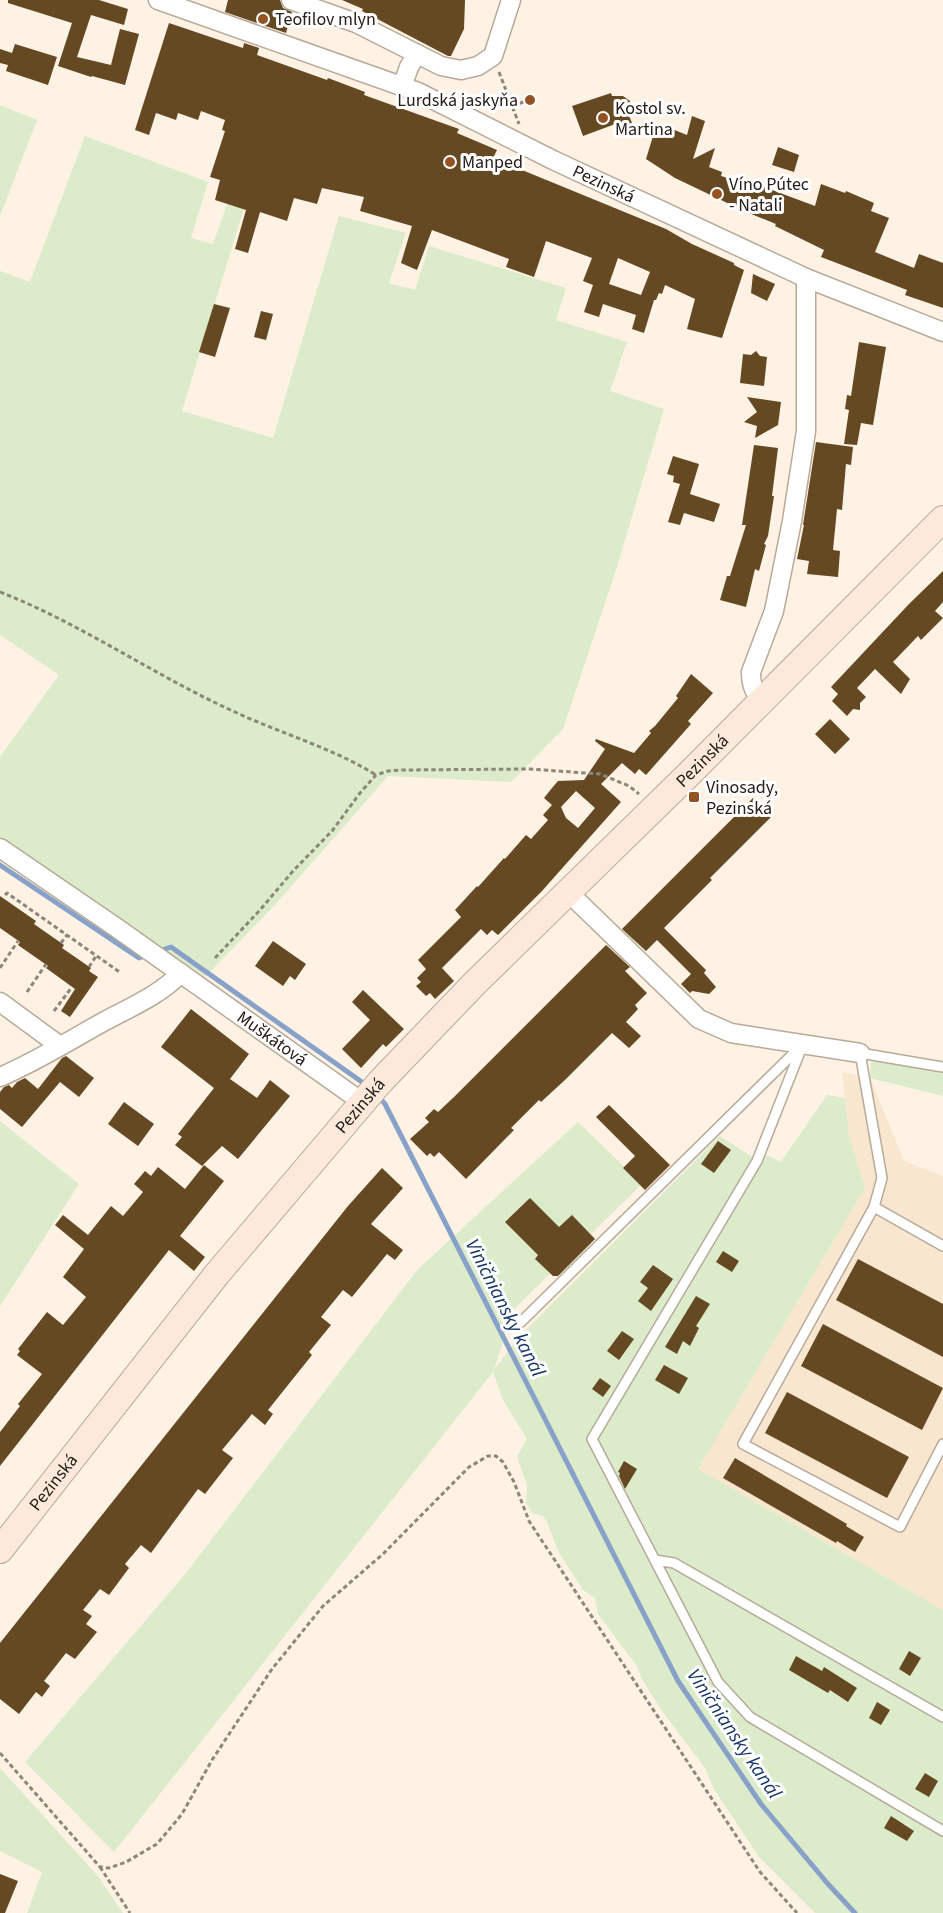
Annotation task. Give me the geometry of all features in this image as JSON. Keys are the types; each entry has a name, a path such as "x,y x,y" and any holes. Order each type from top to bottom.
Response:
{"main road":[{"name":"Pezinská","path":"0,1550 217,1274 370,1092 943,519"}],"street":[{"name":"Pezinská","path":"158,0 418,92 528,147 806,278 943,332"},
{"path":"291,0 356,23 441,66 460,70 478,66 493,56 511,0"},
{"path":"402,87 409,67 417,54"},
{"path":"761,700 753,690 751,672 774,611 792,521 806,431 806,278"},
{"name":"Muškátová","path":"0,848 182,973 370,1092"},
{"path":"568,892 699,1019 731,1033 860,1053"},
{"path":"0,1077 23,1067 144,1000 173,982 182,973"},
{"path":"0,1002 60,1046"}],"lane":[{"path":"521,1322 803,1044"},
{"path":"803,1044 757,1161 592,1439 718,1682 750,1717 943,1831"},
{"path":"943,1067 860,1053 882,1178 874,1207 743,1444 900,1527 943,1444"},
{"path":"874,1207 943,1246"},
{"path":"655,1560 674,1563 943,1717"}],"path":[{"path":"493,56 528,147"},
{"path":"512,106 529,100"},
{"path":"0,592 48,613 235,712 331,751 376,776"},
{"path":"215,958 332,831 360,793 376,776 388,771 529,769 600,774 629,786 655,807"},
{"path":"5,895 7,893 121,972"},
{"path":"33,919 36,913"},
{"path":"61,943 67,935"},
{"path":"0,968 18,941"},
{"path":"89,967 96,956"},
{"path":"27,992 46,964"},
{"path":"54,1011 72,987"},
{"path":"100,1867 110,1868 126,1862 157,1844 182,1814 212,1760 272,1669 323,1606 383,1554 469,1467 488,1456 496,1456 503,1462 514,1482 530,1521 760,1872 797,1913"},
{"path":"0,1754 100,1867 130,1913"}],"shaded area":[{"path":"842,1072 870,1078 904,1161 943,1176 943,1610 698,1469 865,1188 849,1135"}],"green space":[{"path":"0,105 37,120 0,216"},
{"path":"85,136 208,182 191,238 213,244 227,204 244,208 182,411 273,438 339,216 406,233 389,283 415,290 429,246 566,288 556,320 627,342 610,391 664,409 616,570 563,729 511,782 388,776 274,906 205,977 0,837 0,757 59,675 0,635 0,271 30,282"},
{"path":"882,1060 943,1071 943,1096 870,1078 871,1063"},
{"path":"827,1095 845,1098 849,1135 865,1188 698,1469 943,1610 943,1913 815,1913 759,1857 714,1789 705,1768 662,1711 641,1678 638,1668 598,1614 595,1598 583,1590 558,1551 547,1522 543,1516 532,1513 526,1503 527,1485 517,1457 527,1439 503,1400 493,1372 114,1852 25,1762 186,1573 418,1269 578,1122 642,1184 513,1310 494,1370 517,1339 720,1136 762,1163 767,1155 781,1162"},
{"path":"0,1121 79,1184 0,1306"},
{"path":"0,1768 97,1875 123,1913 27,1913 42,1872 0,1851"}],"building":[{"path":"8,0 99,0 128,9 124,25 91,15 77,57 111,65 120,29 139,34 125,85 58,66 72,23 8,3"},
{"name":"Teofilov mlyn","path":"228,0 280,0 283,8 292,12 286,33 225,12"},
{"path":"342,0 465,0 464,29 451,56 448,56 362,11 363,9"},
{"path":"169,23 243,48 244,43 259,48 257,55 327,80 328,78 365,92 364,95 459,129 457,133 497,150 493,158 666,229 744,270 722,338 687,329 695,299 665,285 662,294 659,293 654,300 644,333 632,329 636,315 603,304 599,317 584,312 593,285 583,281 592,258 546,241 534,277 506,267 509,259 432,230 417,270 401,263 412,226 360,211 364,197 322,188 317,204 294,198 287,221 260,212 248,253 235,249 246,210 215,200 220,180 210,177 225,131 222,130 225,120 201,111 198,120 178,113 176,120 156,113 149,135 135,130","holes":["618,258 650,272 641,295 609,284"]},
{"path":"15,44 57,57 48,85 6,71 8,65 0,63 0,49 12,53"},
{"name":"Kostol sv. Martina","path":"611,93 612,96 623,96 630,101 628,113 632,123 619,128 618,123 583,136 572,106"},
{"path":"692,116 705,121 693,159 715,148 709,167 722,172 721,176 750,185 751,182 815,206 821,184 845,193 846,191 874,203 871,211 889,218 875,252 914,268 919,254 943,263 943,308 905,295 907,290 821,257 824,250 775,226 776,224 675,178 646,159 657,123 687,135"},
{"path":"778,147 799,155 794,172 772,165"},
{"path":"753,274 775,284 767,301 751,293"},
{"path":"214,304 230,308 215,357 199,352"},
{"path":"261,311 273,314 266,340 254,337"},
{"path":"859,342 886,347 873,425 861,423 857,445 844,444 849,410 845,409 847,395 851,396"},
{"path":"756,351 760,356 767,357 764,386 740,383 743,354 751,355"},
{"path":"747,397 781,402 778,425 755,438 757,426 744,422 757,412"},
{"path":"816,442 853,447 851,465 846,464 842,510 837,509 833,550 840,551 838,577 807,574 809,561 797,559"},
{"path":"754,445 778,448 768,536 764,544 766,545 759,571 755,569 746,607 720,600 746,525 742,525"},
{"path":"673,456 699,464 690,494 720,504 714,522 684,513 680,525 668,522 680,484 673,482 674,476 667,474"},
{"path":"943,571 943,602 935,611 943,618 921,640 918,636 893,662 910,679 901,694 875,669 857,688 866,697 860,703 860,710 853,709 847,716 832,701 838,694 831,687"},
{"path":"691,674 713,693 688,721 691,724 646,775 639,769 635,774 622,763 601,784 621,802 542,891 498,935 492,930 487,935 481,929 442,968 454,981 435,999 430,993 426,996 416,986 421,982 417,978 426,969 418,960 461,917 455,910 477,886 526,835 531,839 548,820 543,815 552,805 544,798 552,788 558,781 584,780 605,749 595,741 596,739 634,753 651,733 649,731 678,698 676,696","holes":["576,791 595,808 578,828 566,818 561,807"]},
{"path":"830,719 850,739 835,754 815,734"},
{"path":"753,798 771,817 664,928 706,970 704,973 716,987 709,994 692,991 690,993 681,984 691,974 657,940 646,951 622,929"},
{"path":"0,896 36,921 34,924 64,945 62,948 91,968 89,971 98,977 70,1017 61,1011 75,989 46,968 48,966 18,945 20,942 0,928"},
{"path":"273,941 306,964 295,980 290,976 283,986 255,966"},
{"path":"606,945 630,967 625,971 647,993 635,1005 638,1009 626,1022 641,1036 629,1048 612,1033 566,1079 541,1102 539,1100 511,1128 514,1130 466,1179 439,1152 434,1157 430,1153 427,1156 410,1139 429,1122 425,1118 434,1109 438,1112 454,1097"},
{"path":"363,990 404,1029 386,1047 383,1044 361,1068 342,1049 370,1020 352,1002"},
{"path":"191,1009 249,1054 230,1079 257,1098 270,1080 290,1096 238,1159 222,1146 202,1166 175,1145 182,1137 178,1134 214,1088 161,1047"},
{"path":"66,1056 94,1078 79,1097 60,1082 22,1127 0,1109 0,1092 4,1087 9,1085 12,1088 25,1078 38,1089"},
{"path":"124,1102 154,1124 138,1146 108,1124"},
{"path":"609,1105 670,1165 645,1190 623,1168 635,1156 596,1117"},
{"path":"718,1141 731,1150 714,1173 701,1164"},
{"path":"204,1165 224,1181 180,1236 205,1257 194,1271 169,1250 0,1466 0,1432 20,1406 18,1404 42,1374 17,1355 20,1351 18,1349 47,1312 63,1325 86,1297 63,1277 84,1249 55,1225 63,1215 88,1235 111,1206 123,1216 143,1192 134,1184 145,1171 151,1176 158,1167 185,1189"},
{"path":"382,1168 403,1188 371,1224 403,1250 395,1260 387,1254 352,1297 343,1290 321,1317 331,1325 309,1352 312,1355 268,1410 273,1414 265,1425 252,1414 222,1450 233,1458 205,1494 198,1489 151,1553 141,1545 125,1564 129,1568 109,1595 100,1589 83,1610 92,1616 86,1624 97,1632 75,1659 66,1653 44,1681 50,1686 42,1697 36,1692 19,1714 0,1699 0,1643 348,1206"},
{"path":"530,1198 559,1227 572,1215 595,1239 558,1276 553,1276 535,1259 538,1255 505,1222"},
{"path":"723,1251 739,1261 732,1272 716,1262"},
{"path":"858,1259 943,1304 943,1357 836,1300"},
{"path":"653,1265 673,1279 651,1311 638,1301 648,1288 640,1282"},
{"path":"696,1296 710,1304 696,1326 699,1328 690,1346 683,1341 677,1354 665,1347"},
{"path":"823,1324 943,1388 922,1430 801,1366"},
{"path":"622,1331 634,1339 619,1360 607,1351"},
{"path":"664,1365 688,1378 679,1394 655,1380"},
{"path":"600,1378 611,1386 603,1397 592,1389"},
{"path":"787,1392 909,1457 887,1498 765,1433"},
{"path":"735,1458 847,1524 846,1526 864,1537 855,1552 723,1478"},
{"path":"624,1461 637,1469 625,1489 618,1472"},
{"path":"909,1651 921,1658 910,1676 899,1669"},
{"path":"796,1656 822,1671 824,1667 857,1688 848,1702 830,1690 828,1693 789,1670"},
{"path":"877,1702 890,1710 881,1725 869,1718"},
{"path":"925,1773 938,1781 929,1797 915,1789"},
{"path":"891,1816 914,1831 907,1841 884,1828"},
{"path":"0,1874 18,1881 5,1913 0,1913"}],"waterway":[{"name":"Viničniansky kanál","path":"0,865 139,958 147,955"},
{"name":"Viničniansky kanál","path":"159,951 171,947 369,1087"},
{"name":"Viničniansky kanál","path":"377,1095 385,1104 678,1681 761,1804 855,1913"}],"place":[{"name":"Teofilov mlyn","path":"263,19"},
{"name":"Lurdská jaskyňa","path":"530,100"},
{"name":"Kostol sv. Martina","path":"603,118"},
{"name":"Manped","path":"450,162"},
{"name":"Víno Pútec - Natali","path":"717,194"},
{"name":"Vinosady, Pezinská","path":"694,797"}]}
